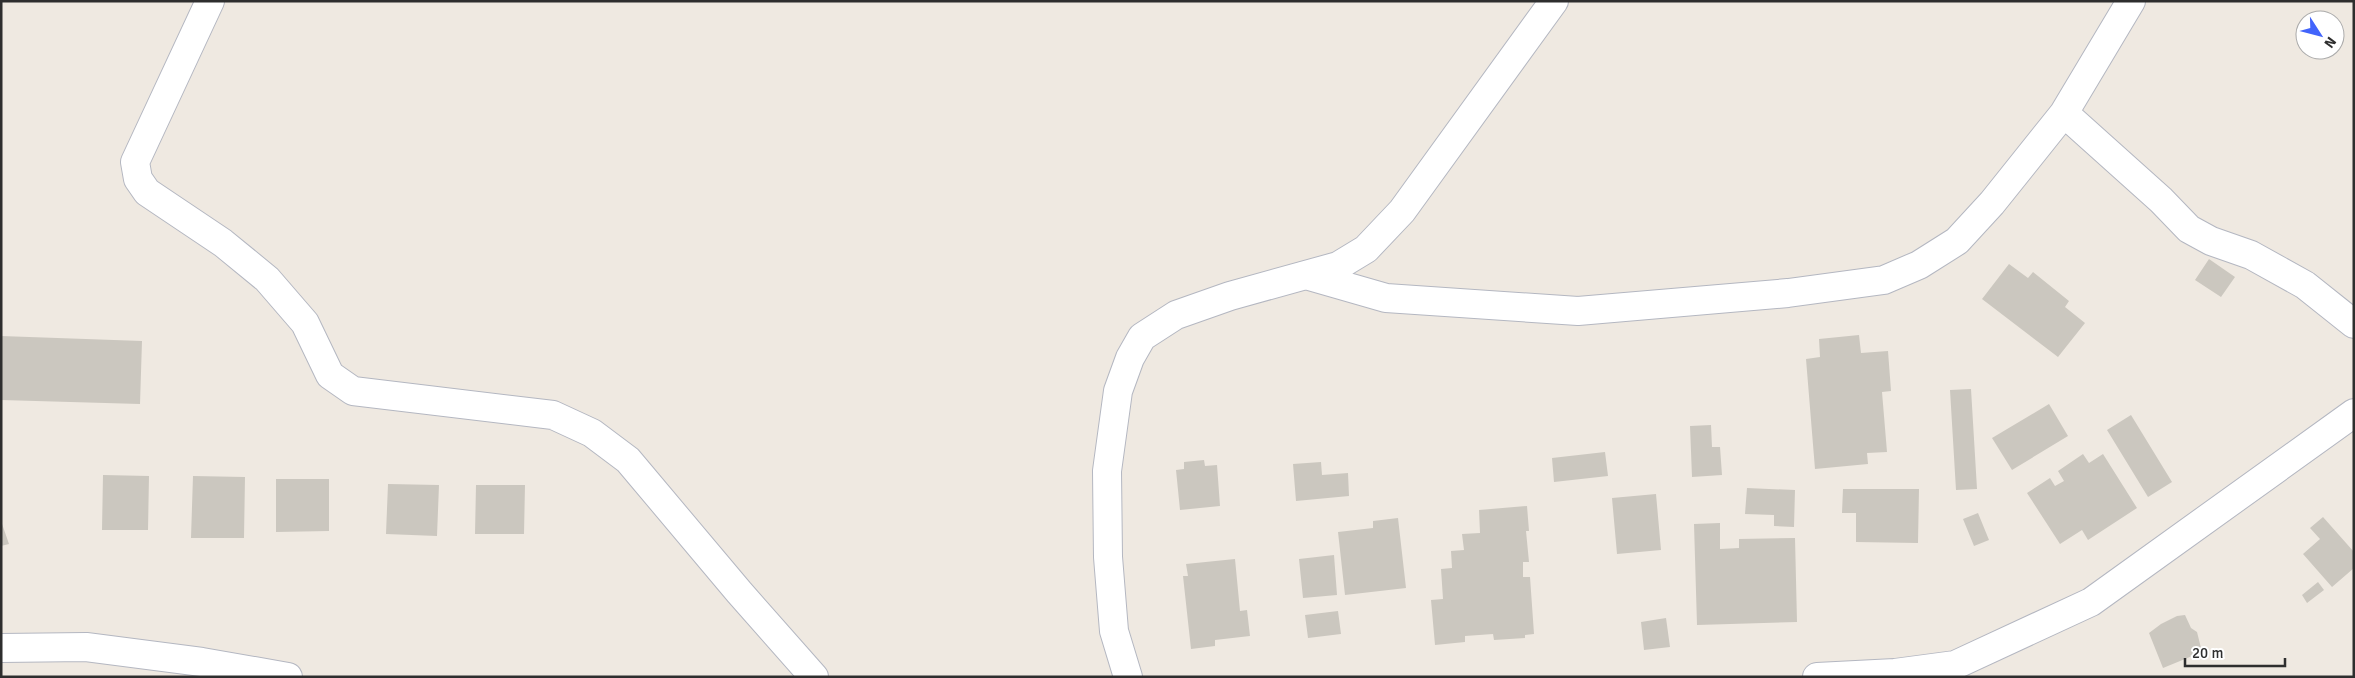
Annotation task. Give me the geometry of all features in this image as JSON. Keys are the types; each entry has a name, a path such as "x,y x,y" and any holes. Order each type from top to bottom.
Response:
{"street":[{"path":"210,1 135,162 138,179 147,192 224,243 267,279 305,323 330,375 353,391 554,415 592,432 628,460 739,592 814,677"},
{"path":"1128,677 1114,630 1108,557 1107,471 1118,391 1130,358 1142,337 1176,315 1230,296 1338,266 1366,249 1402,211 1554,1"},
{"path":"1306,274 1386,298 1578,311 1788,293 1884,280 1919,265 1957,241 1992,203 2064,113 2131,1"},
{"path":"2064,113 2161,200 2189,229 2211,241 2251,255 2305,285 2354,324"},
{"path":"1816,677 1894,674 1955,665 2091,602 2354,413"},
{"path":"1,648 86,648 202,662 288,677"}],"building":[{"path":"2209,259 2235,277 2221,297 2195,280"},
{"path":"2009,264 2028,278 2033,272 2069,301 2065,307 2085,323 2058,357 1982,299"},
{"path":"1859,335 1861,353 1888,351 1891,391 1882,392 1887,452 1867,453 1868,464 1815,469 1806,359 1820,357 1819,339"},
{"path":"1,336 142,341 140,404 1,400"},
{"path":"1971,389 1977,489 1956,490 1950,390"},
{"path":"2049,404 2068,436 2012,470 1992,438"},
{"path":"2131,415 2172,482 2148,497 2107,430"},
{"path":"1711,425 1712,447 1720,447 1722,475 1692,477 1690,426"},
{"path":"1605,452 1608,476 1554,482 1552,458"},
{"path":"2083,454 2089,463 2103,454 2137,508 2088,540 2082,530 2060,544 2027,493 2050,478 2055,486 2064,481 2058,471"},
{"path":"1204,460 1205,466 1217,465 1220,506 1180,510 1176,470 1184,469 1184,462"},
{"path":"1321,462 1322,475 1348,473 1349,496 1296,501 1293,464"},
{"path":"103,475 149,476 148,530 102,530"},
{"path":"193,476 245,477 244,538 191,538"},
{"path":"276,479 329,479 329,531 276,532"},
{"path":"388,484 439,485 437,536 386,534"},
{"path":"476,485 525,485 524,534 475,534"},
{"path":"1747,488 1795,490 1794,527 1774,526 1774,515 1745,514"},
{"path":"1843,489 1919,489 1918,543 1856,542 1856,513 1842,513"},
{"path":"1656,494 1661,550 1617,554 1612,498"},
{"path":"1527,506 1529,531 1526,531 1529,562 1523,562 1523,577 1530,577 1534,634 1525,635 1525,638 1494,640 1493,634 1465,636 1465,642 1435,645 1431,600 1443,599 1441,569 1452,568 1451,551 1464,550 1462,534 1480,533 1479,510"},
{"path":"1978,513 1989,540 1974,546 1963,519"},
{"path":"2323,517 2354,552 2354,568 2332,587 2303,554 2320,539 2310,528"},
{"path":"1398,518 1406,588 1345,595 1338,532 1373,528 1373,521"},
{"path":"1,521 9,544 1,546"},
{"path":"1720,523 1720,549 1739,548 1739,539 1795,538 1797,622 1697,625 1694,524"},
{"path":"1334,555 1337,595 1303,598 1299,559"},
{"path":"1235,559 1240,611 1247,610 1250,636 1215,640 1215,646 1191,649 1183,576 1188,576 1186,564"},
{"path":"2318,582 2324,590 2307,603 2302,595"},
{"path":"1338,611 1341,634 1308,638 1305,615"},
{"path":"2185,615 2191,628 2197,632 2202,652 2163,668 2149,633 2177,616"},
{"path":"1666,618 1670,647 1644,650 1641,622"}]}
